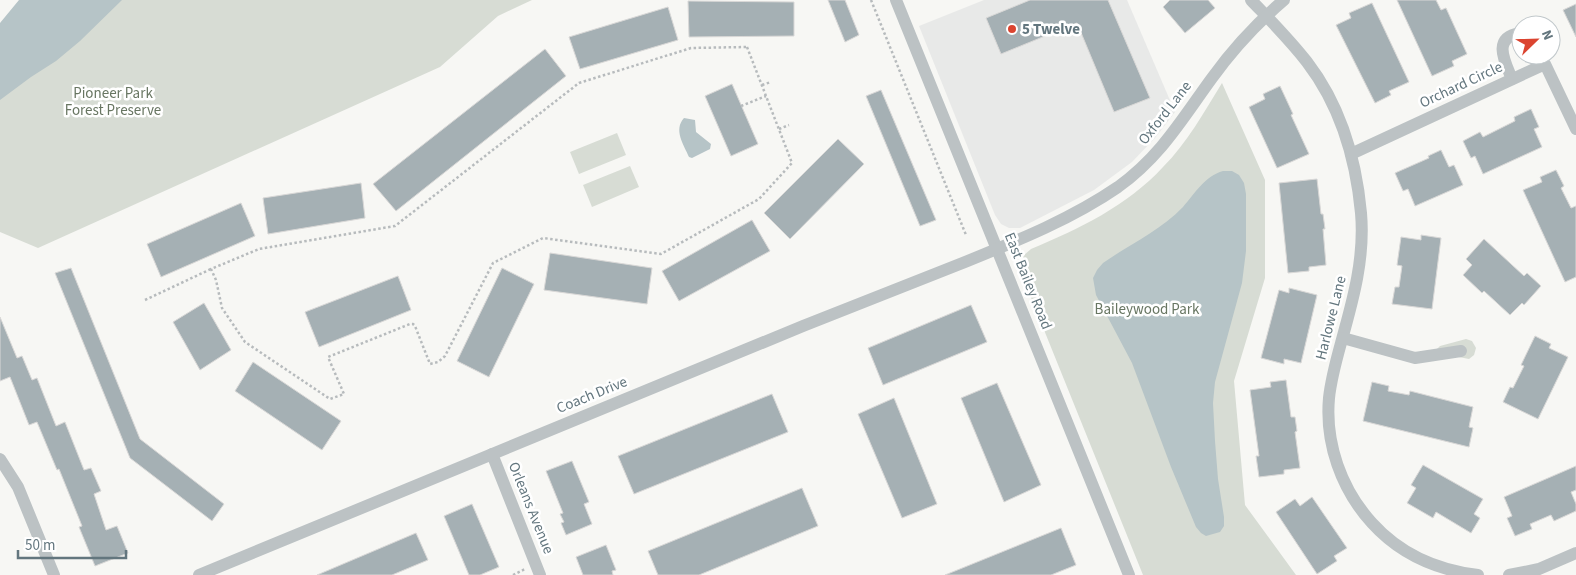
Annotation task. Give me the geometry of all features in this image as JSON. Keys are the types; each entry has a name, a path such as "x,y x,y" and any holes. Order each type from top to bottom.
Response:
{"street":[{"name":"East Bailey Road","path":"896,0 1129,575"},
{"name":"Harlowe Lane","path":"1251,0 1293,45 1320,81 1338,116 1351,154 1359,195 1362,236 1360,264 1356,288 1332,378 1328,413 1333,450 1339,470 1348,489 1366,517 1381,533 1398,546 1429,564 1446,570 1478,575"},
{"name":"Oxford Lane","path":"998,249 1061,220 1101,198 1137,172 1156,154 1176,130 1211,78 1236,46 1284,0"},
{"path":"1511,36 1505,42 1502,58 1512,79"},
{"name":"Orchard Circle","path":"1351,154 1512,79 1534,65"},
{"name":"Orchard Circle","path":"1546,65 1576,130"},
{"name":"Coach Drive","path":"199,575 803,326 998,249"},
{"path":"1343,338 1415,358 1461,351"},
{"name":"Orleans Avenue","path":"492,454 540,575"},
{"path":"0,459 18,487 54,575"},
{"path":"1509,575 1539,569 1576,553"}],"path":[{"path":"871,0 966,235"},
{"path":"145,300 211,269 259,249 396,226 580,83 691,48 747,47 792,163 759,199 662,254 543,238 492,263 445,356 438,362 430,364 415,326 412,324 328,357 344,394 330,399 245,342 222,308 216,280 211,269"},
{"path":"762,85 771,82"},
{"path":"741,106 766,96"},
{"path":"779,129 790,126"}],"shaded area":[{"path":"19,0 122,0 80,41 56,61 0,100 0,23"},
{"path":"984,0 1127,0 1175,112 1155,138 1132,162 1094,190 1020,228 1009,228 1001,224 995,215 919,26"},
{"path":"684,118 695,120 696,132 711,144 710,149 692,158 689,157 682,143 679,132 679,127"},
{"path":"1223,171 1232,171 1239,175 1244,183 1246,194 1246,251 1242,283 1215,382 1213,403 1218,479 1224,526 1220,532 1206,536 1196,527 1132,363 1096,295 1093,278 1103,263 1165,223 1183,207 1206,181"}],"green space":[{"name":"Pioneer Park Forest Preserve","path":"72,0 532,0 498,16 440,67 38,248 0,232 0,70"},
{"name":"Baileywood Park","path":"1222,83 1265,180 1265,278 1234,381 1245,505 1296,575 1143,575 1019,268 1023,256 1031,249 1102,215 1149,181 1180,148"},
{"path":"617,133 626,155 579,174 570,152"},
{"path":"630,166 639,187 592,207 583,185"},
{"path":"1466,339 1472,341 1476,348 1474,355 1469,359 1438,353 1436,350 1440,346"}],"building":[{"path":"828,0 845,0 859,35 845,42"},
{"path":"1030,0 1108,0 1150,98 1114,112 1077,23 1001,54 986,18"},
{"path":"1170,0 1208,0 1215,8 1185,33 1163,7"},
{"path":"1397,0 1436,0 1441,10 1446,8 1467,54 1452,61 1454,66 1432,76"},
{"path":"688,1 794,2 794,36 689,37"},
{"path":"1372,3 1409,82 1389,91 1391,95 1375,103 1336,25 1351,18 1349,13"},
{"path":"1576,4 1576,37 1563,10"},
{"path":"668,7 678,40 580,69 569,37"},
{"path":"545,49 566,76 396,211 373,184"},
{"path":"732,84 758,144 731,156 705,96"},
{"path":"1280,86 1309,154 1277,168 1249,107 1265,99 1263,94"},
{"path":"881,90 936,220 920,226 866,96"},
{"path":"1531,109 1539,127 1534,129 1542,147 1483,174 1475,156 1471,158 1463,141 1480,132 1483,137 1515,121 1514,117"},
{"path":"838,139 864,164 790,239 764,213"},
{"path":"1441,150 1449,167 1454,165 1463,185 1415,206 1408,189 1403,191 1395,173 1429,158 1428,156"},
{"path":"1556,170 1564,186 1561,188 1571,208 1576,206 1576,277 1565,282 1523,190 1542,182 1540,177"},
{"path":"1317,179 1321,214 1323,214 1325,229 1323,229 1326,265 1309,267 1309,271 1288,273 1279,183"},
{"path":"361,183 365,218 268,234 263,198"},
{"path":"241,203 255,236 161,277 147,244"},
{"path":"752,220 770,251 679,301 662,271"},
{"path":"1421,235 1441,238 1432,309 1392,304 1395,287 1399,287 1402,266 1397,265 1401,237 1421,240"},
{"path":"1484,239 1524,276 1527,273 1541,286 1524,305 1522,303 1510,315 1463,275 1472,265 1466,259"},
{"path":"550,253 652,268 647,304 544,290"},
{"path":"71,268 140,439 224,504 212,521 130,458 55,273"},
{"path":"502,268 534,284 489,377 457,361"},
{"path":"398,276 411,310 319,347 305,312"},
{"path":"1289,288 1317,295 1301,363 1284,359 1284,364 1261,358 1279,290 1289,293"},
{"path":"204,303 231,350 200,370 173,322"},
{"path":"971,305 987,342 883,385 868,348"},
{"path":"0,317 17,358 22,356 32,380 37,378 56,426 65,422 84,470 91,468 101,491 94,494 106,530 117,526 128,553 95,566 79,527 82,526 59,469 57,470 37,422 29,425 10,377 0,381"},
{"path":"1535,336 1551,344 1549,348 1568,357 1538,419 1503,402 1510,387 1513,388 1524,366 1521,365"},
{"path":"253,362 341,421 322,450 235,391"},
{"path":"1286,380 1291,417 1295,417 1300,468 1284,470 1284,474 1259,477 1256,456 1259,456 1250,390 1271,387 1270,382"},
{"path":"1372,382 1389,386 1388,391 1409,395 1410,391 1473,407 1469,427 1473,428 1469,447 1363,421"},
{"path":"997,383 1041,485 1004,502 961,398"},
{"path":"772,394 788,432 634,494 618,456"},
{"path":"894,398 937,504 902,518 858,414"},
{"path":"572,461 589,502 584,504 592,524 566,535 561,523 564,522 560,514 563,513 546,471"},
{"path":"1423,465 1483,499 1474,514 1480,518 1471,533 1436,512 1433,518 1407,503 1416,488 1411,485"},
{"path":"1576,466 1576,490 1571,492 1576,504 1576,511 1554,521 1551,515 1530,524 1532,529 1515,536 1507,518 1512,516 1504,497"},
{"path":"802,488 818,526 699,575 658,575 648,551"},
{"path":"1312,497 1347,548 1334,556 1337,561 1317,574 1276,512 1295,499 1300,506"},
{"path":"472,504 499,567 480,575 469,575 444,516"},
{"path":"1061,528 1076,565 1051,575 945,575"},
{"path":"416,533 428,560 392,575 317,575"},
{"path":"606,545 616,570 612,571 613,575 583,575 576,557"}],"place":[{"name":"5 Twelve","path":"1012,29"}]}
